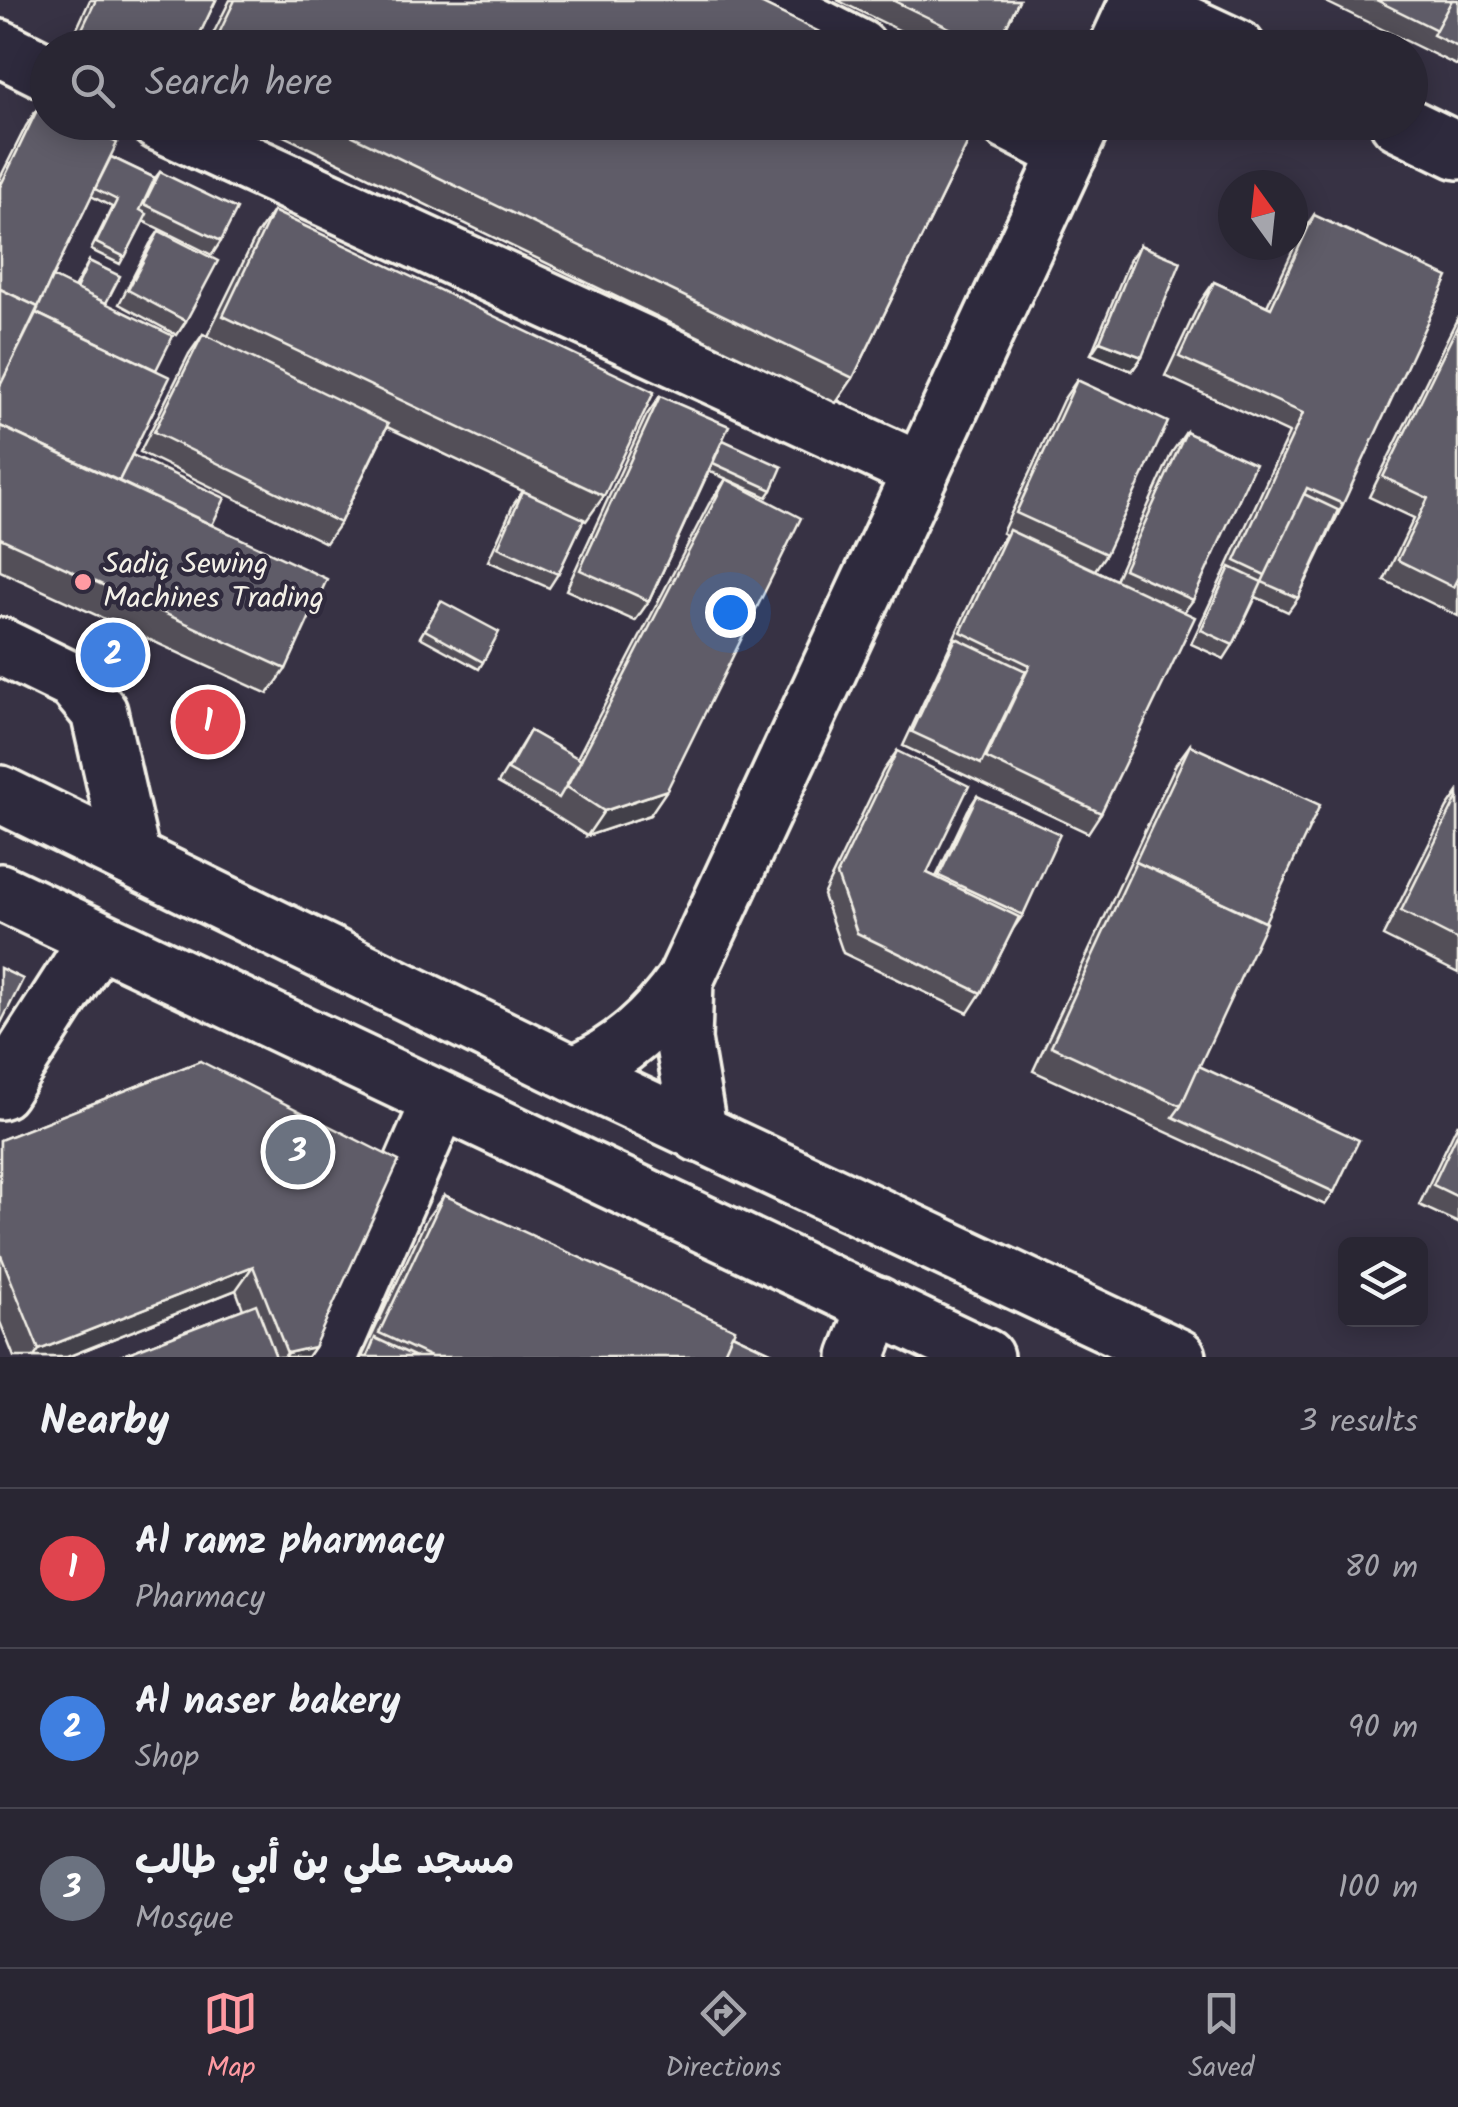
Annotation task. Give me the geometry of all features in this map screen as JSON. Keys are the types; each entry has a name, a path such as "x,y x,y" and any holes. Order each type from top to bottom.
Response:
{"main road":[{"path":"764,0 823,30"},
{"path":"1132,16 1178,30"},
{"path":"0,48 30,63"},
{"path":"1428,136 1458,151"},
{"path":"197,140 920,471"},
{"path":"574,1074 626,1046 648,1027 685,980 1075,140"},
{"path":"0,646 74,682 99,712 132,858"},
{"path":"0,794 699,1134 1178,1357"},
{"path":"0,892 985,1357"},
{"path":"0,1092 97,940"},
{"path":"685,980 683,1040 699,1134"},
{"path":"329,1357 440,1102"},
{"path":"856,1357 876,1306"}],"building":[{"path":"96,0 216,0 202,30 82,29"},
{"path":"235,0 754,0 815,30 221,30"},
{"path":"892,0 1019,0 1005,30 954,30"},
{"path":"1376,0 1452,0 1437,30"},
{"path":"1452,0 1458,0 1458,47 1433,35"},
{"path":"30,125 30,140 117,143 38,307 0,289 0,187"},
{"path":"361,140 969,140 853,378"},
{"path":"111,157 155,178 140,210 147,214 125,257 96,243 117,200 95,189"},
{"path":"160,172 237,209 221,241 144,204"},
{"path":"273,211 654,392 604,496 223,316"},
{"path":"1314,215 1448,277 1343,504 1307,488 1267,576 1235,561 1303,413 1179,357 1214,282 1271,308 1293,260 1308,260 1308,228"},
{"path":"159,231 218,261 186,321 128,290"},
{"path":"1140,245 1181,262 1142,357 1100,341"},
{"path":"89,261 120,276 106,303 76,289"},
{"path":"52,277 173,336 156,370 36,313"},
{"path":"0,289 38,307 0,386"},
{"path":"36,313 170,377 119,481 0,426 0,386"},
{"path":"1458,325 1458,577 1453,587 1398,560 1428,498 1383,477"},
{"path":"203,334 388,424 340,523 154,432"},
{"path":"1077,380 1168,422 1106,554 1016,513"},
{"path":"660,396 729,426 649,601 580,570"},
{"path":"0,426 327,579 286,669 0,538"},
{"path":"1186,432 1255,464 1193,600 1124,569"},
{"path":"723,440 782,467 772,490 713,463"},
{"path":"132,455 225,498 212,525 119,481"},
{"path":"726,479 801,518 667,790 604,811 567,787"},
{"path":"523,491 584,519 558,574 498,547"},
{"path":"1304,494 1338,510 1298,598 1262,582"},
{"path":"1009,530 1195,617 1101,813 986,758 1030,665 961,632"},
{"path":"1230,567 1262,582 1233,645 1201,630"},
{"path":"441,601 499,632 483,662 425,630"},
{"path":"956,638 1026,671 981,764 912,732"},
{"path":"530,731 581,760 559,798 508,770"},
{"path":"1190,745 1320,805 1265,922 1136,862 1133,867"},
{"path":"897,751 969,786 927,873 1019,917 981,993 857,933 837,875"},
{"path":"977,796 1060,834 1023,915 939,876"},
{"path":"1458,796 1458,940 1401,911"},
{"path":"1136,862 1266,923 1181,1106 1051,1046"},
{"path":"0,968 23,979 0,1025"},
{"path":"200,1061 399,1161 314,1347 287,1353 253,1266 39,1350 0,1253 0,1140"},
{"path":"1199,1066 1359,1140 1334,1192 1173,1117"},
{"path":"1458,1132 1458,1197 1433,1185"},
{"path":"444,1195 735,1329 722,1357 431,1357 379,1333"},
{"path":"256,1304 276,1357 118,1357"},
{"path":"732,1334 781,1357 722,1357"},
{"path":"375,1338 416,1357 367,1357"}],"place":[{"name":"Sadiq Sewing Machines Trading","path":"83,582"},
{"name":"Al naser bakery","path":"113,655"},
{"name":"Al ramz pharmacy","path":"208,722"},
{"name":"مسجد علي بن أبي طالب","path":"298,1152"}]}
